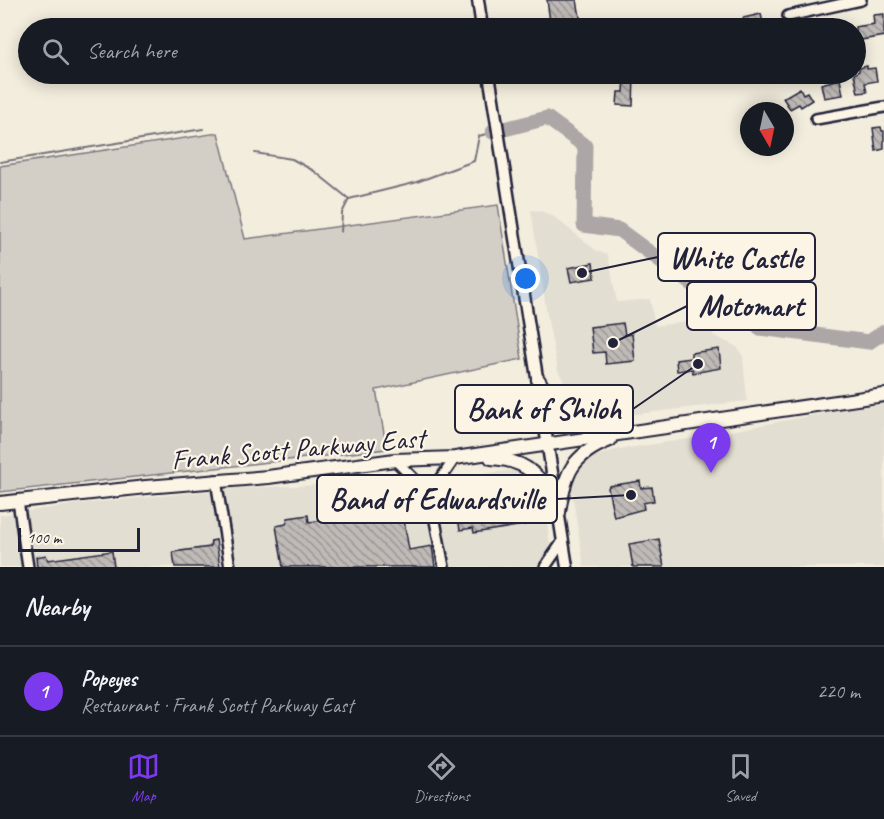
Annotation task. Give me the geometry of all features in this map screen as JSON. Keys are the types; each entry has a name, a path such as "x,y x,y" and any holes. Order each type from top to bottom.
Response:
{"main road":[{"path":"538,379 555,409 570,422 593,429 630,432"},
{"name":"Frank Scott Parkway East","path":"0,503 216,480 268,477 395,460 461,457 884,395"},
{"path":"559,512 563,485 576,461 595,446 630,432"},
{"path":"461,457 506,459 532,471 545,484 559,512"}],"street":[{"path":"478,0 481,18"},
{"path":"788,16 861,0"},
{"path":"491,84 567,567"},
{"path":"816,119 884,107"},
{"path":"430,495 461,457"},
{"path":"395,460 430,495 444,567"},
{"path":"216,480 230,567"},
{"path":"18,501 28,567"},
{"path":"544,567 563,541"}],"shaded area":[{"path":"218,133 245,239 498,205 522,359 376,390 387,449 0,492 0,166"},
{"path":"531,210 553,216 597,251 608,255 617,302 650,299 655,326 692,321 715,328 713,335 737,347 743,356 747,401 586,420 558,371"},
{"path":"884,404 884,567 584,567 571,485 574,473 588,459 615,450"},
{"path":"517,470 525,472 533,481 541,497 553,567 0,567 0,515 78,504 242,488 403,482"}],"building":[{"path":"547,0 577,0 580,18 550,18"},
{"path":"761,14 762,18 743,18"},
{"path":"884,14 884,36 866,39 866,25 874,24 873,15"},
{"path":"866,66 867,69 875,68 877,81 866,83"},
{"path":"624,84 634,84 633,106 617,105 618,92 624,92"},
{"path":"821,84 841,84 843,95 824,98"},
{"path":"856,84 865,84 867,92 858,93"},
{"path":"800,88 803,94 807,92 812,100 801,107 799,104 794,107 794,102 786,102 783,98"},
{"path":"881,127 884,131 884,149 876,151 873,128"},
{"path":"593,263 595,278 571,282 568,268"},
{"path":"623,323 625,335 632,334 635,361 606,364 605,352 593,353 590,327"},
{"path":"719,349 721,368 693,373 692,369 677,371 676,360 691,358 691,353"},
{"path":"640,481 641,488 652,487 654,501 643,503 644,509 614,517 609,486"},
{"path":"520,502 524,525 474,533 473,528 460,530 457,512"},
{"path":"385,506 387,516 403,514 409,550 432,546 435,567 283,567 276,526 286,524 288,518 308,515 309,522 324,520 327,513"},
{"path":"659,539 664,567 633,567 629,544"},
{"path":"216,540 220,567 175,567 173,552 210,547 211,541"},
{"path":"112,551 114,567 37,567 36,557 46,555 48,560"}],"waterway":[{"path":"493,132 547,118 585,146 584,225 619,230 702,291 732,290 760,328 869,342 884,332"},
{"path":"0,162 203,129"},
{"path":"349,199 414,183 474,161 479,136 493,132"},
{"path":"255,153 292,159 314,171 349,199"},
{"path":"341,232 342,213 349,199"}],"place":[{"name":"White Castle","path":"582,273"},
{"name":"Motomart","path":"613,343"},
{"name":"Bank of Shiloh","path":"698,364"},
{"name":"Popeyes","path":"711,473"},
{"name":"Band of Edwardsville","path":"631,495"}]}
